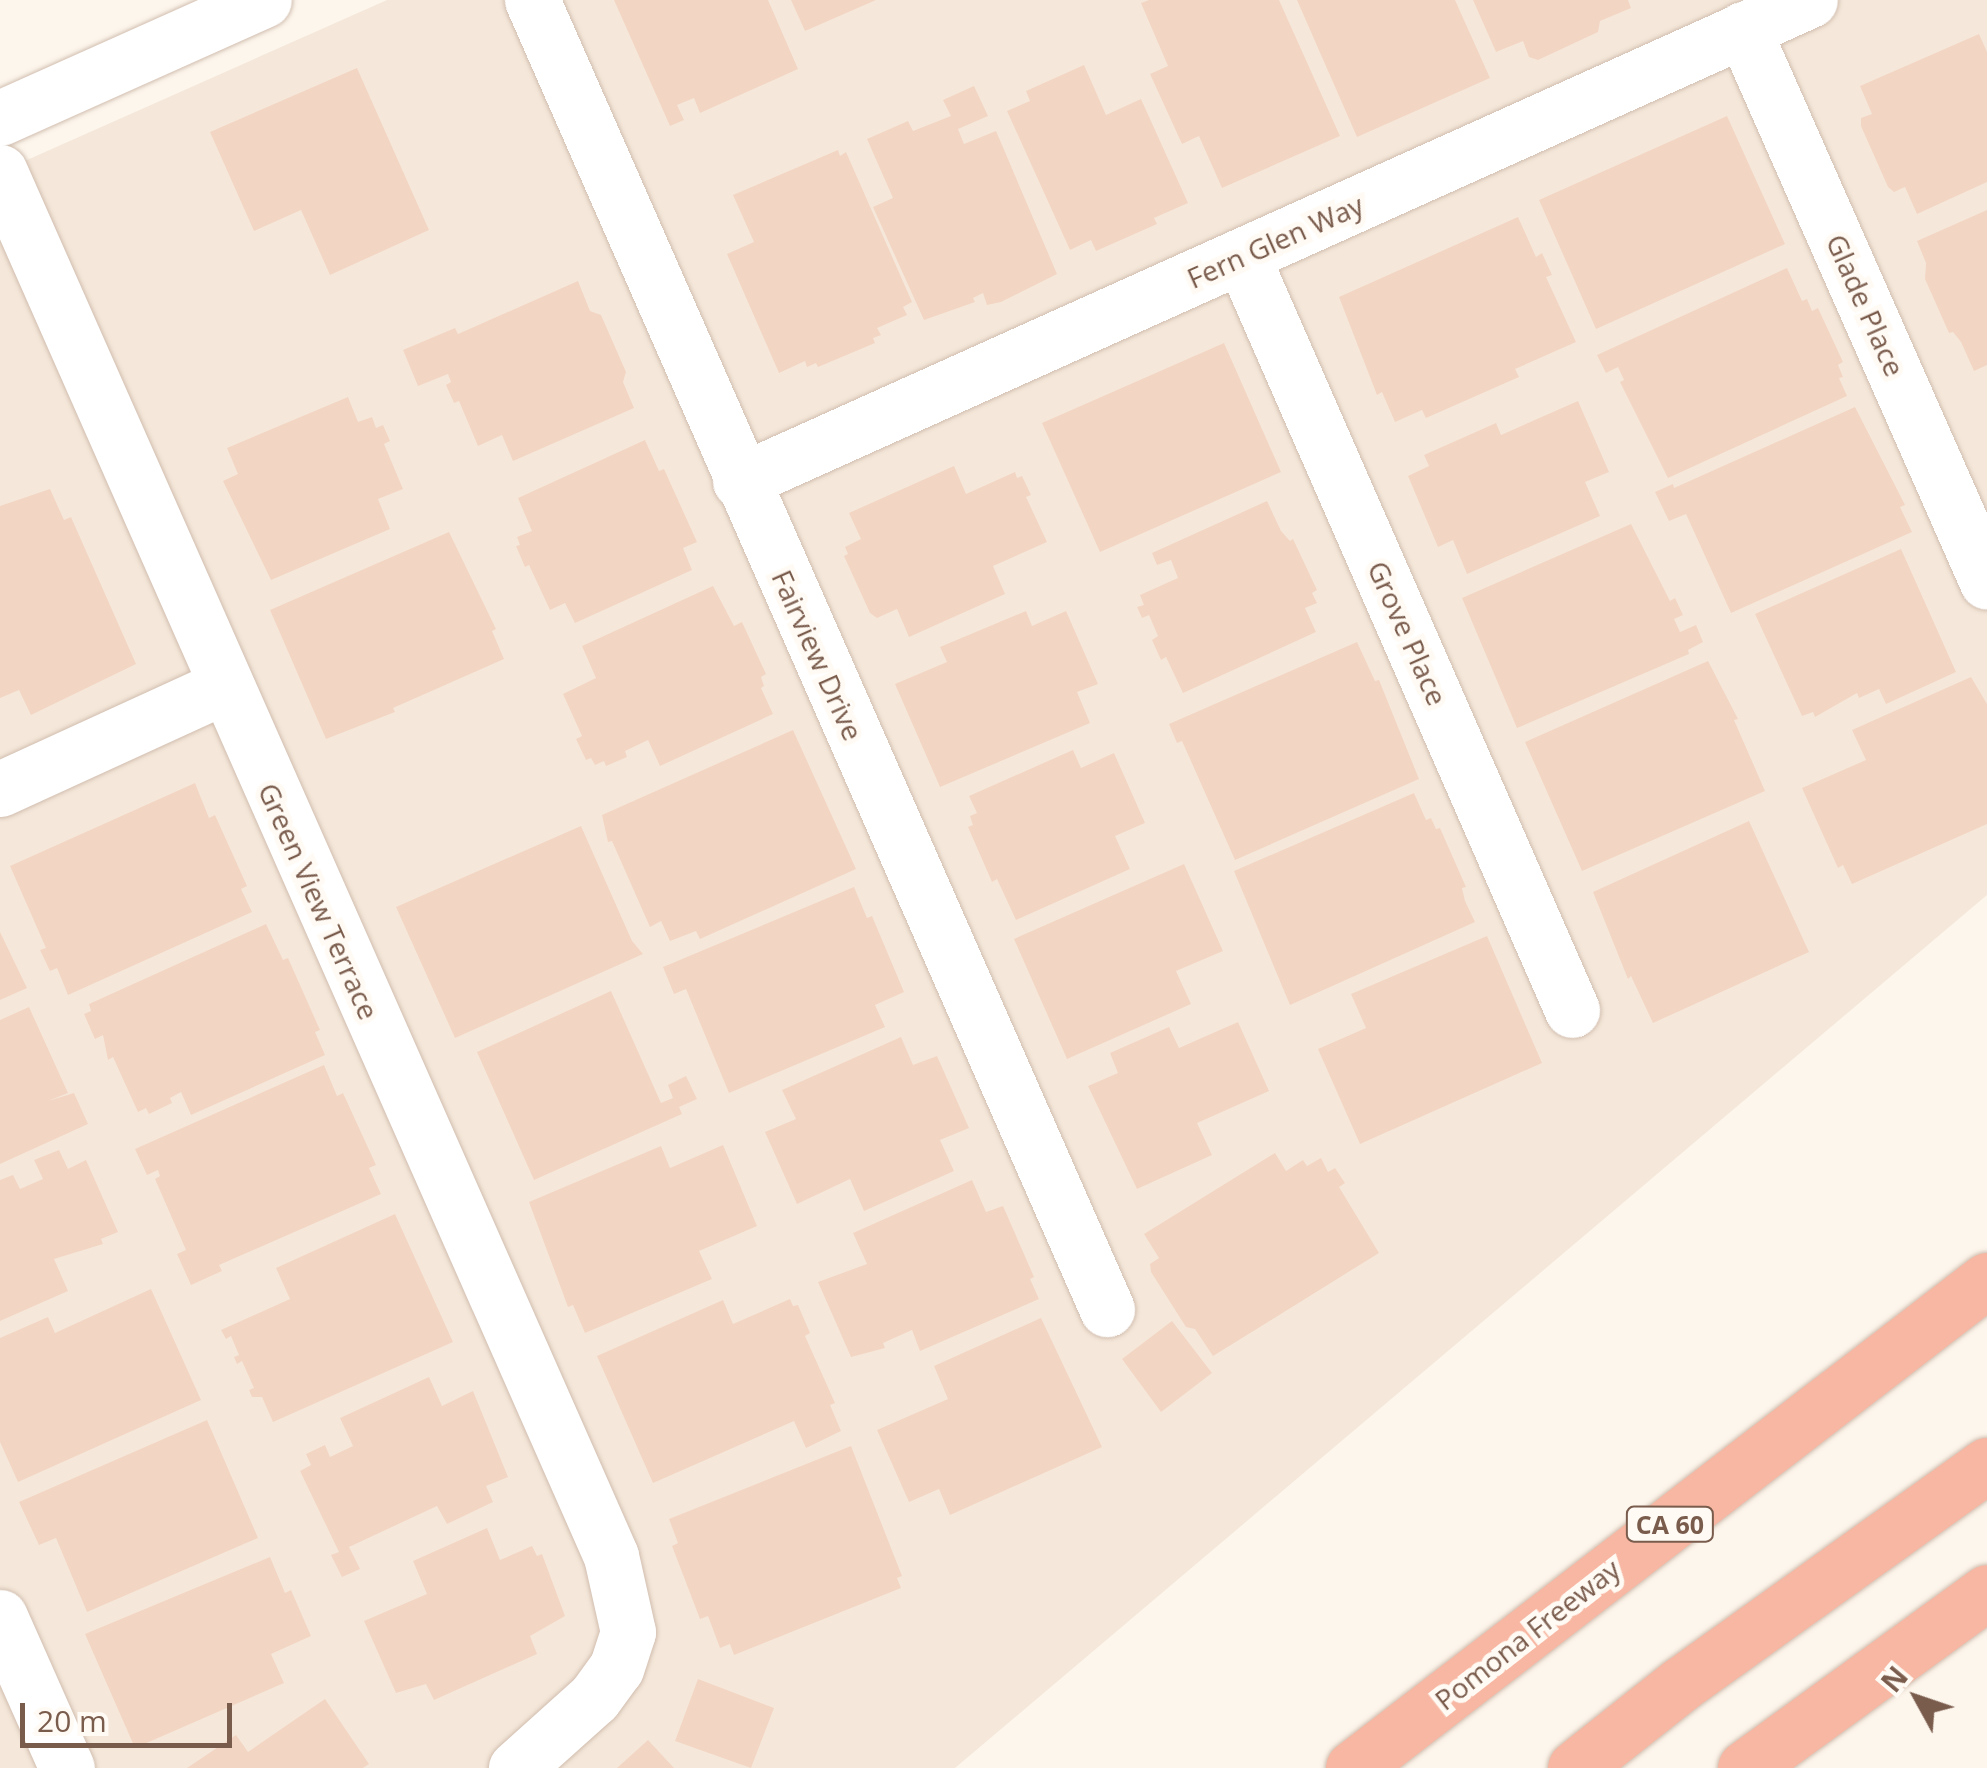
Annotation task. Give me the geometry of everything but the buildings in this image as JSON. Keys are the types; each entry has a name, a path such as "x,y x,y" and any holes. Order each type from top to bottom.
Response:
{"highway":[{"name":"Pomona Freeway","path":"1353,1768 1987,1280"},
{"path":"1575,1768 1681,1684 1987,1465"},
{"path":"1745,1768 1987,1592"}],"street":[{"path":"0,118 264,0"},
{"name":"Fairview Drive","path":"532,0 740,481 1107,1309"},
{"name":"Fern Glen Way","path":"740,481 1810,0"},
{"name":"Glade Place","path":"1743,29 1987,582"},
{"name":"Green View Terrace","path":"0,172 224,687 611,1556 628,1632 616,1668 594,1698 516,1768"},
{"name":"Grove Place","path":"1242,256 1572,1010"},
{"path":"0,789 224,687"},
{"path":"0,1618 67,1768"}],"shaded area":[{"path":"387,0 1987,0 1987,895 955,1768 0,1768 0,172"}]}
